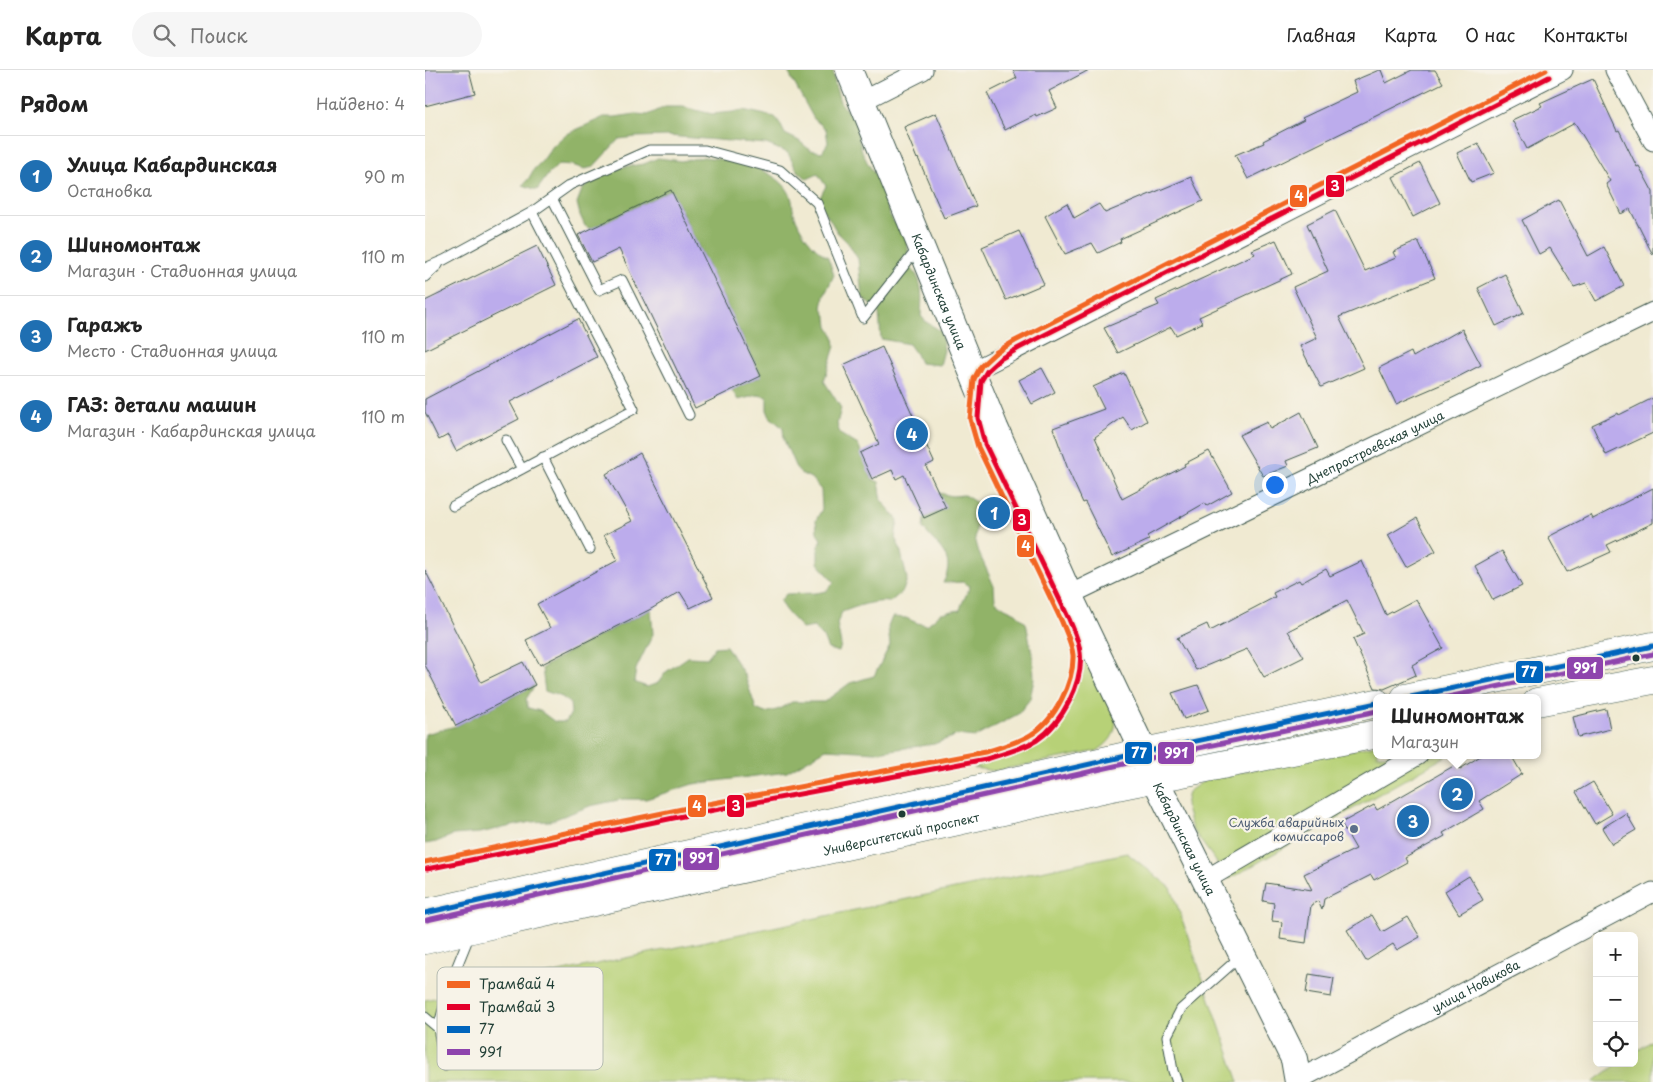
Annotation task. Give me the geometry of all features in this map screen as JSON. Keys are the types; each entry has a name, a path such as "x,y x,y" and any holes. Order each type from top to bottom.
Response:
{"highway":[{"path":"1424,694 1653,646"},
{"path":"1541,701 1653,680"},
{"path":"425,913 1144,752 1373,705"},
{"name":"Университетский проспект","path":"425,940 1155,778 1373,735"}],"street":[{"name":"Кабардинская улица","path":"849,70 971,372 1069,595 1155,778 1295,1059 1298,1081"},
{"path":"862,101 923,70"},
{"path":"971,372 1563,70"},
{"path":"1615,70 1653,141"},
{"name":"Днепростроевская улица","path":"1069,595 1653,312"},
{"path":"1205,880 1411,759"},
{"name":"улица Новикова","path":"1298,1081 1653,892"}],"lane":[{"path":"425,268 444,260 532,212 570,185 649,150 705,150 780,170 817,203 863,318 920,246"},
{"path":"552,198 599,290 622,280 689,415"},
{"path":"453,506 634,409 532,212"},
{"path":"425,277 444,260"},
{"path":"506,440 521,469"},
{"path":"543,458 590,549"},
{"path":"457,967 472,929"},
{"path":"1177,1082 1173,1071 1167,1036 1181,1009 1243,955"},
{"path":"425,1017 437,1026"}],"green space":[{"path":"787,70 833,70 840,102 857,124 859,141 865,157 884,186 890,216 901,229 906,239 908,265 917,276 921,288 921,316 926,322 941,331 944,350 940,365 920,363 909,344 881,339 879,313 862,297 858,259 817,203 826,186 818,174 807,179 796,169 788,153 766,144 668,136 619,139 593,167 585,169 559,164 537,190 523,185 553,146 565,135 604,117 636,114 648,115 665,107 683,107 712,114 743,110 775,117 785,134 799,141 810,150 822,152 828,143 826,129 814,119"},
{"path":"704,157 740,163 766,172 777,179 791,197 796,219 803,232 817,249 828,257 834,275 824,296 822,308 827,318 828,327 834,336 835,346 824,381 841,408 837,424 840,434 858,445 872,479 879,482 882,501 898,520 895,538 900,548 907,579 903,591 890,602 872,603 842,612 837,623 841,645 839,652 828,649 823,637 814,627 802,629 780,601 786,594 827,591 834,582 818,563 818,550 821,540 817,532 816,520 822,509 821,490 811,478 800,473 795,466 784,440 783,428 770,417 767,410 767,397 758,395 738,400 732,390 761,376 671,190 591,229 585,226 580,215 577,203 582,190 595,177 622,167 644,164 658,158 681,161"},
{"path":"939,493 952,496 964,495 977,503 978,513 975,538 979,553 994,586 995,601 1016,613 1026,623 1033,658 1034,679 1030,699 1018,714 975,737 957,735 934,744 876,752 826,749 787,772 693,784 646,799 623,799 590,806 550,821 531,822 479,833 453,835 425,844 425,734 456,726 535,685 526,699 528,708 540,711 555,722 566,722 571,713 570,703 562,697 545,691 542,668 651,609 653,634 636,669 634,682 647,687 658,683 666,672 688,657 707,658 715,647 726,646 745,676 756,709 765,713 780,709 792,702 824,702 850,683 874,676 890,645 888,627 892,617 906,618 927,625 941,613 960,610 970,586 963,582 943,583 947,574 947,559 940,547 923,528 924,518 946,508"},
{"path":"1082,637 1116,714 1113,736 1097,751 994,771 974,768 1036,743 1048,733 1072,699 1081,663"},
{"path":"1373,746 1373,759 1441,759 1229,879 1192,829 1185,805 1188,792 1206,779"},
{"path":"1127,853 1171,888 1239,1082 425,1082 425,1000 437,997 437,1070 603,1070 603,967 583,967"},
{"path":"1653,1040 1653,1082 1593,1082 1614,1067 1638,1067 1638,1050"}],"building":[{"path":"425,70 469,70 475,93 425,106"},
{"path":"1013,70 1089,70 1049,91 1057,108 1037,117 1036,115 1005,130 987,93 1017,78"},
{"path":"1381,70 1386,83 1412,70 1435,70 1443,83 1248,179 1235,155 1264,143 1263,141 1304,120 1302,118 1357,92 1353,81"},
{"path":"1593,79 1617,131 1619,130 1637,167 1639,166 1653,192 1653,255 1630,209 1621,214 1606,184 1610,181 1575,123 1527,149 1512,120 1542,106 1540,103"},
{"path":"936,113 976,206 944,218 904,127"},
{"path":"1478,143 1494,173 1471,182 1457,153"},
{"path":"1420,163 1440,203 1413,217 1393,177"},
{"path":"1191,177 1203,201 1120,239 1121,242 1098,253 1092,243 1065,254 1045,216 1067,203 1074,218 1099,204 1105,213"},
{"path":"671,190 761,376 695,408 619,249 592,262 578,235"},
{"path":"1559,200 1588,256 1604,247 1624,286 1596,301 1586,283 1574,287 1550,248 1539,254 1522,220"},
{"path":"1335,210 1365,271 1396,258 1393,252 1418,241 1435,278 1339,317 1364,368 1321,387 1300,346 1317,338 1293,287 1328,271 1307,224"},
{"path":"1019,231 1044,284 1006,300 982,247"},
{"path":"1276,240 1292,274 1199,317 1202,323 1176,335 1171,327 1118,353 1104,328 1159,305 1156,300 1255,254 1252,250"},
{"path":"537,246 556,285 425,350 425,301"},
{"path":"1505,274 1524,313 1496,326 1478,288"},
{"path":"578,319 597,357 510,402 519,419 456,451 448,435 439,440 425,412 425,399"},
{"path":"1462,329 1481,365 1396,404 1379,368 1411,352 1413,357"},
{"path":"882,347 934,462 926,466 946,508 924,518 904,475 896,479 892,470 872,479 860,453 879,444 843,365"},
{"path":"1042,368 1055,392 1032,404 1019,380"},
{"path":"1124,373 1147,421 1132,430 1123,417 1095,437 1122,499 1185,466 1184,464 1209,451 1232,492 1207,506 1205,503 1147,536 1149,540 1112,557 1085,502 1083,503 1053,428 1104,409 1093,387"},
{"path":"1653,398 1653,433 1606,455 1592,425 1618,413 1619,415"},
{"path":"1301,412 1318,448 1286,461 1288,466 1263,476 1239,435 1267,422 1270,429"},
{"path":"640,453 713,597 690,608 680,592 651,609 540,665 526,640 550,628 537,604 618,560 604,535 632,521 606,474"},
{"path":"1653,488 1653,523 1607,545 1611,552 1567,572 1548,537 1591,515 1593,519"},
{"path":"1417,518 1436,551 1406,567 1388,535"},
{"path":"1502,551 1522,586 1493,600 1475,566"},
{"path":"1362,561 1386,615 1416,599 1443,648 1412,665 1416,675 1384,689 1375,688 1353,639 1364,634 1347,600 1288,631 1304,657 1264,677 1247,649 1196,670 1177,638 1207,624 1210,631 1275,597 1273,593 1299,580 1301,583 1326,569 1330,576"},
{"path":"425,570 481,682 523,662 535,685 456,726 425,665"},
{"path":"1198,685 1209,710 1184,719 1172,693"},
{"path":"1606,709 1610,729 1578,737 1573,717"},
{"path":"1476,759 1513,759 1522,774 1479,801 1484,809 1443,833 1445,836 1405,858 1407,862 1374,880 1371,875 1324,899 1322,910 1318,901 1311,905 1306,943 1280,939 1282,922 1272,921 1274,903 1263,901 1266,883 1312,890 1304,874 1356,849 1341,823 1374,805 1377,810 1457,764 1460,769"},
{"path":"1593,782 1612,814 1595,824 1576,792"},
{"path":"1626,813 1636,830 1612,844 1602,828"},
{"path":"1469,876 1483,900 1459,914 1445,891"},
{"path":"1372,915 1382,932 1408,917 1420,937 1397,950 1393,944 1366,961 1347,930"},
{"path":"1309,974 1334,978 1331,997 1306,993"}],"tram line":[{"name":"4","path":"425,862 692,807 985,752 1032,734 1048,720 1067,688 1073,655 1062,622 978,447 970,419 974,379 981,366 995,353 1015,341 1546,70"},
{"name":"3","path":"427,869 693,814 986,759 1019,749 1037,740 1046,733 1063,713 1075,689 1080,664 1079,648 1069,619 985,444 978,418 981,381 987,371 1000,359 1019,348 1549,77"}],"transit line":[{"name":"77","path":"1425,694 1653,646"},
{"name":"991","path":"1462,694 1653,654"},
{"name":"77","path":"425,913 1144,752 1373,704"},
{"name":"991","path":"427,920 1146,759 1373,712"}],"place":[{"name":"ГАЗ: детали машин","path":"912,434"},
{"name":"Улица Кабардинская","path":"994,513"},
{"name":"Шиномонтаж","path":"1457,794"},
{"name":"Гаражъ","path":"1413,821"},
{"name":"Служба аварийных комиссаров","path":"1354,829"}]}
